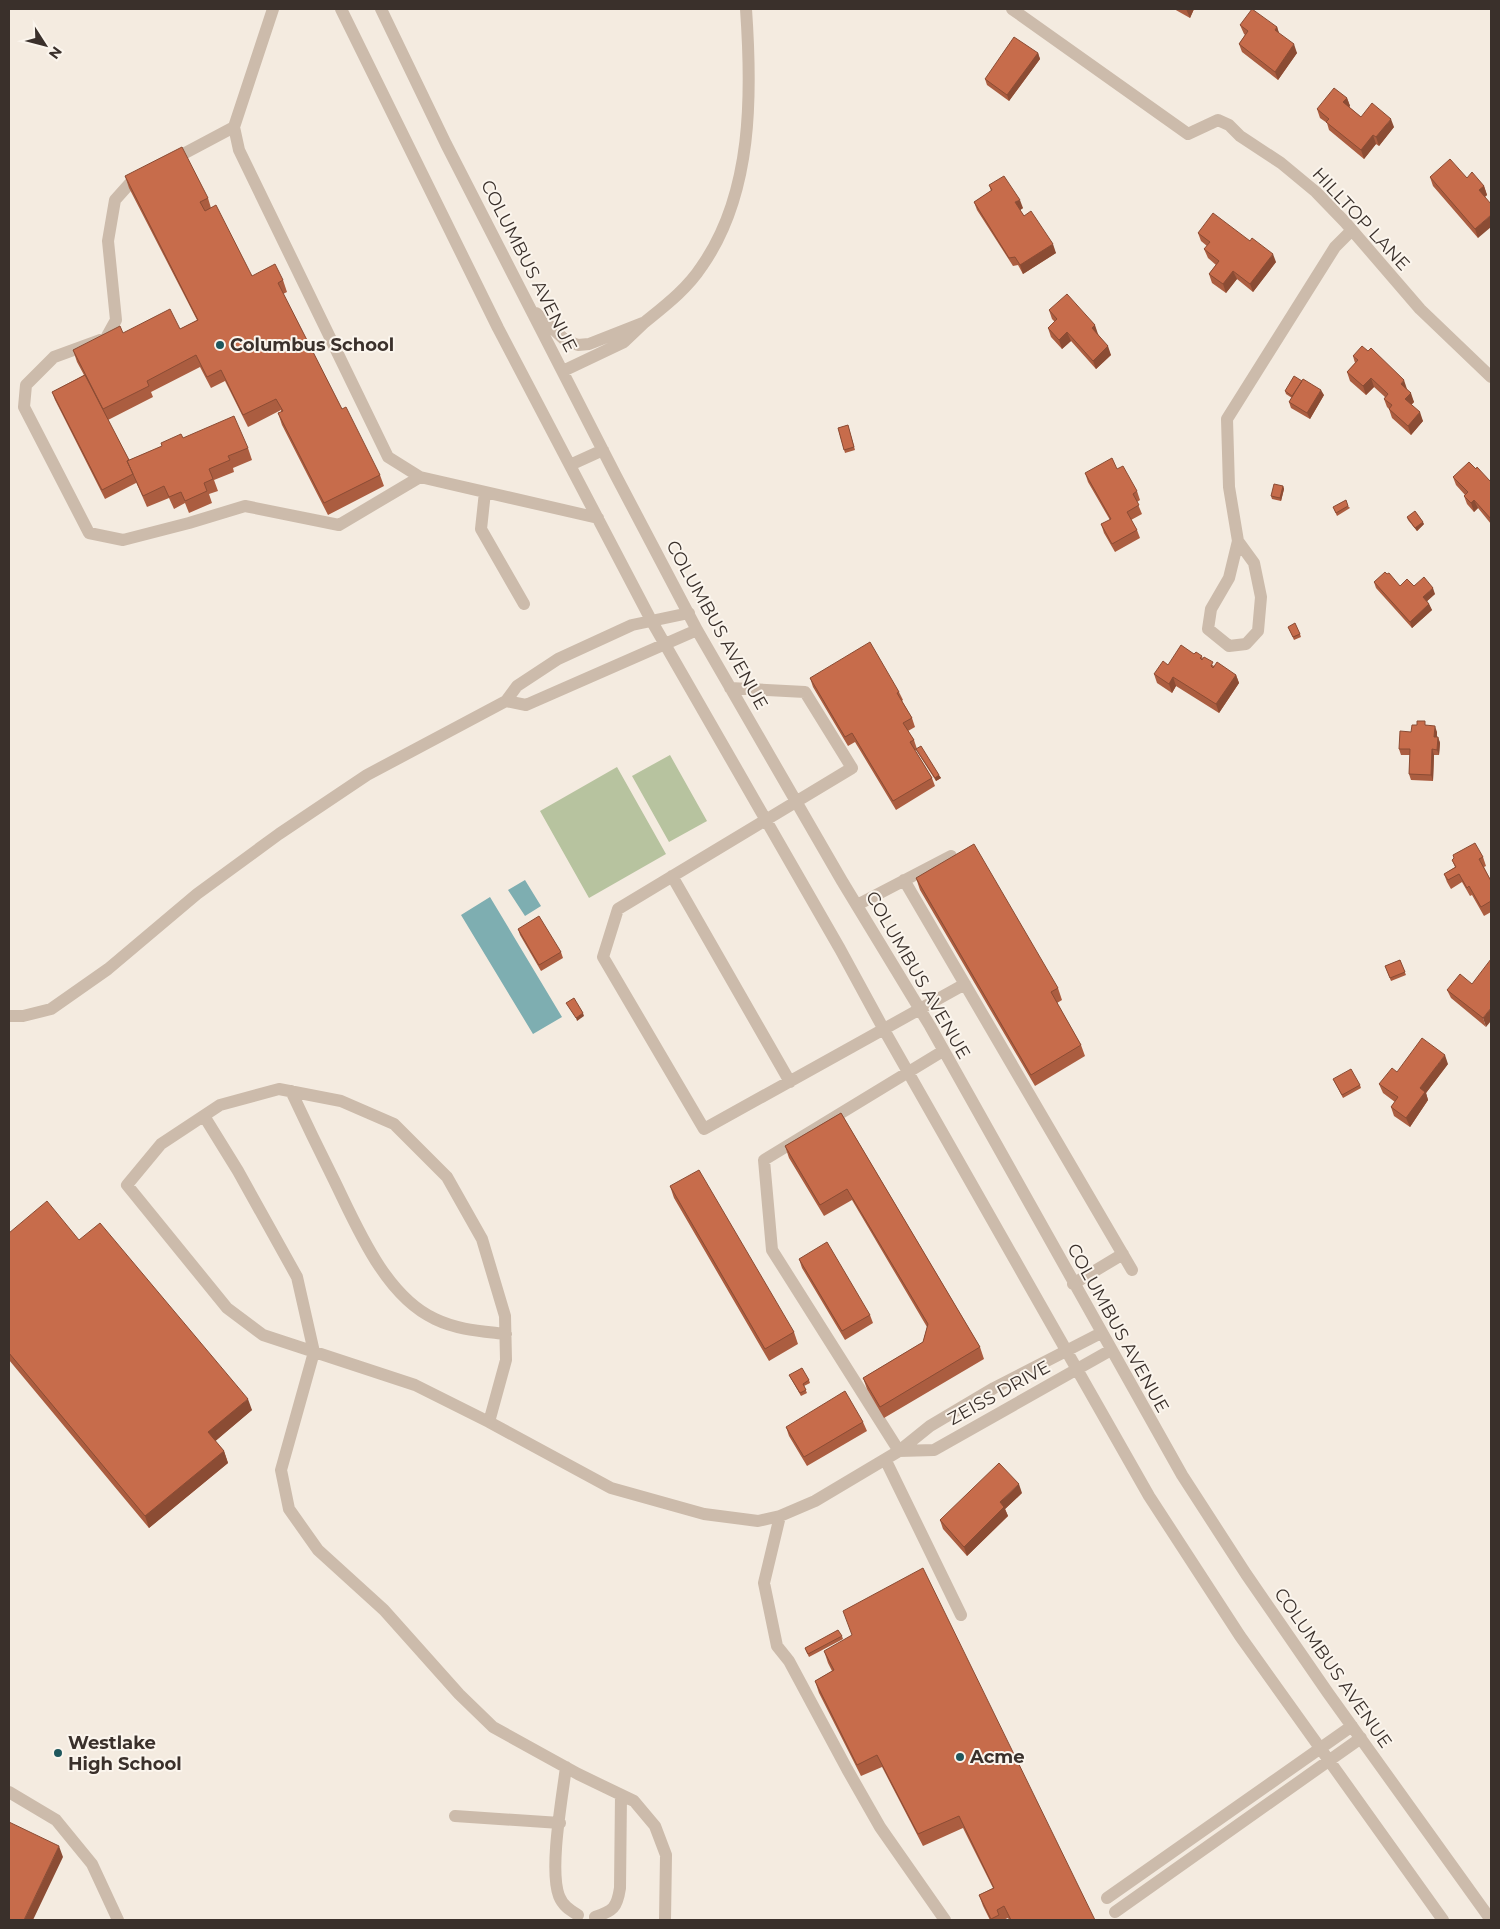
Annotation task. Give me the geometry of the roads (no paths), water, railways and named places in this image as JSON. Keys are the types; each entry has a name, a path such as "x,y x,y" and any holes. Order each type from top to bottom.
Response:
{"street":[{"path":"273,9 234,126 240,150 388,457 420,477 598,518"},
{"path":"341,9 498,328 651,620 836,940 883,1028 1076,1370 1160,1513 1240,1636 1444,1920"},
{"name":"COLUMBUS AVENUE","path":"381,9 446,144 697,630 919,1009 1182,1475 1246,1574 1360,1738 1491,1920"},
{"path":"563,372 624,342 676,297 689,283 717,243 726,222 739,176 748,123 746,9"},
{"name":"HILLTOP LANE","path":"1012,9 1188,134 1218,120 1229,125 1240,136 1281,163 1316,192 1352,230 1420,309 1491,377"},
{"path":"234,126 132,181 116,200 108,241 116,320 106,338 54,357 26,385 24,407 89,533 123,540 245,506 339,524 420,477"},
{"path":"1238,541 1254,563 1261,598 1258,631 1246,644 1228,646 1208,629 1211,609 1229,578 1238,541 1229,487 1227,418 1336,247 1352,230"},
{"path":"530,307 565,340 578,345 589,344 645,322"},
{"path":"570,465 603,450"},
{"path":"485,492 481,529 524,604"},
{"path":"9,1016 23,1016 51,1009 108,969 197,894 279,834 367,775 506,702 517,686 558,659 632,625 689,614"},
{"path":"506,702 526,705 697,630"},
{"path":"730,688 805,692 852,768 618,909 603,957 704,1129 965,984"},
{"path":"857,905 951,856"},
{"path":"672,876 790,1082"},
{"path":"904,880 1132,1270"},
{"path":"899,1451 772,1250 764,1160 943,1051"},
{"path":"489,1422 506,1360 505,1316 482,1239 447,1178 394,1124 341,1101 279,1089 220,1105 204,1116 238,1171 298,1277 314,1352 281,1470 289,1509 318,1550 384,1610 459,1694 493,1727 634,1801 655,1826 666,1855 665,1920"},
{"path":"291,1091 354,1221 379,1266 403,1297 434,1319 462,1329 506,1334"},
{"name":"ZEISS DRIVE","path":"204,1116 161,1144 127,1185 227,1308 263,1335 415,1385 489,1422 611,1488 704,1514 758,1521 780,1516 815,1501 886,1460 930,1426 994,1388 1101,1333"},
{"path":"1073,1284 1123,1254"},
{"name":"ZEISS DRIVE","path":"899,1451 934,1450 1111,1350"},
{"path":"886,1460 961,1615"},
{"path":"780,1516 764,1583 777,1646 789,1661 880,1827 945,1920"},
{"path":"1107,1898 1352,1726"},
{"path":"1115,1912 1360,1738"},
{"path":"566,1767 555,1865 559,1896 568,1909 578,1915"},
{"path":"9,1792 56,1820 92,1864 118,1920"},
{"path":"595,1917 610,1912 618,1901 620,1888 620,1794"},
{"path":"455,1816 560,1824"}],"water":[{"path":"525,880 541,906 525,916 508,890"},
{"path":"490,897 562,1017 533,1034 461,915"}],"place":[{"name":"Columbus School","path":"220,345"},
{"name":"Westlake High School","path":"58,1753"},
{"name":"Acme","path":"960,1757"}]}
